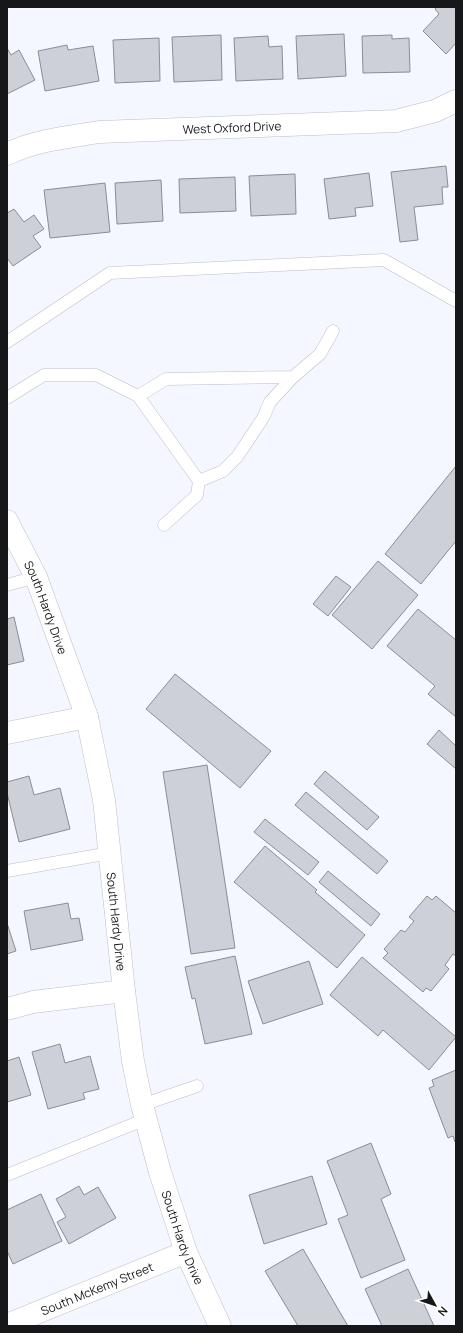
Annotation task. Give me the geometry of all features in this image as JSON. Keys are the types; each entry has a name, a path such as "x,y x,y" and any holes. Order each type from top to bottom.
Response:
{"street":[{"name":"West Oxford Drive","path":"7,154 57,138 99,132 396,121 435,111 456,101"},
{"name":"South Hardy Drive","path":"7,521 36,577 87,717 104,800 124,991 133,1060 144,1112 160,1172 186,1252 220,1326"},
{"path":"7,733 87,717"},
{"path":"7,1009 33,1002 124,991"},
{"name":"South McKemy Street","path":"7,1325 186,1252"}],"lane":[{"path":"7,342 110,273 384,260 456,301"},
{"path":"199,481 223,471 237,457 263,418 270,402 293,377 320,354 333,331"},
{"path":"7,398 44,375 96,375 138,396 199,481 197,495 164,525"},
{"path":"138,396 166,379 293,377"},
{"path":"7,585 36,577"},
{"path":"7,871 110,853"},
{"path":"7,1174 144,1112 197,1086"}],"building":[{"path":"437,7 456,7 456,43 446,54 423,31 439,14 435,9"},
{"path":"344,34 346,76 298,79 296,36"},
{"path":"221,35 222,80 174,82 172,37"},
{"path":"392,35 392,39 409,38 410,72 363,73 362,36"},
{"path":"268,36 269,47 282,46 283,79 236,81 234,38"},
{"path":"159,38 160,81 115,83 113,40"},
{"path":"67,45 68,50 93,46 99,81 45,91 38,51"},
{"path":"7,48 11,55 19,50 35,80 7,94"},
{"path":"446,166 448,187 442,187 443,204 414,207 418,240 400,242 391,172"},
{"path":"369,173 373,206 355,208 356,216 329,219 324,179"},
{"path":"295,174 296,214 251,216 249,176"},
{"path":"235,177 236,211 180,213 179,179"},
{"path":"161,180 163,221 117,224 115,183"},
{"path":"105,183 110,232 50,238 44,190"},
{"path":"14,209 24,222 34,215 44,229 33,236 41,247 13,266 7,258 7,213"},
{"path":"456,466 456,541 421,584 385,554"},
{"path":"378,561 418,595 372,649 332,615"},
{"path":"336,576 351,587 328,616 313,604"},
{"path":"418,609 456,640 456,717 428,694 435,686 387,646"},
{"path":"14,617 24,661 7,665 7,619"},
{"path":"175,674 271,751 240,788 146,709"},
{"path":"439,730 456,746 456,769 427,744"},
{"path":"207,765 235,948 191,954 163,772"},
{"path":"325,771 379,817 367,830 314,784"},
{"path":"29,776 34,795 60,788 70,829 19,842 7,793 7,782"},
{"path":"306,792 388,861 377,874 295,805"},
{"path":"265,819 319,862 308,875 254,832"},
{"path":"265,846 317,890 315,892 365,935 337,968 234,882"},
{"path":"328,871 380,914 371,926 319,882"},
{"path":"427,896 432,900 436,896 456,913 456,956 453,954 445,965 449,969 431,991 426,988 423,992 383,958 388,953 384,949 401,930 405,932 414,921 409,917"},
{"path":"68,903 71,919 79,918 83,940 31,950 24,911"},
{"path":"7,923 16,951 7,954"},
{"path":"235,956 252,1034 205,1044 195,998 192,999 185,967"},
{"path":"362,957 456,1037 429,1070 383,1030 378,1036 330,995"},
{"path":"309,961 323,1004 263,1024 248,981"},
{"path":"60,1044 65,1063 90,1056 99,1089 83,1093 85,1099 48,1109 32,1052"},
{"path":"19,1057 31,1095 7,1102 7,1061"},
{"path":"456,1070 455,1142 453,1136 448,1138 429,1088 434,1086 432,1080"},
{"path":"371,1143 391,1194 381,1199 405,1260 361,1278 338,1219 348,1215 327,1161"},
{"path":"312,1176 327,1224 264,1244 249,1195"},
{"path":"79,1186 84,1195 98,1187 116,1218 69,1244 57,1222 66,1217 56,1199"},
{"path":"41,1194 62,1241 13,1264 7,1251 7,1210"},
{"path":"303,1249 348,1326 298,1326 265,1271"},
{"path":"408,1269 434,1326 382,1326 365,1289"}]}
